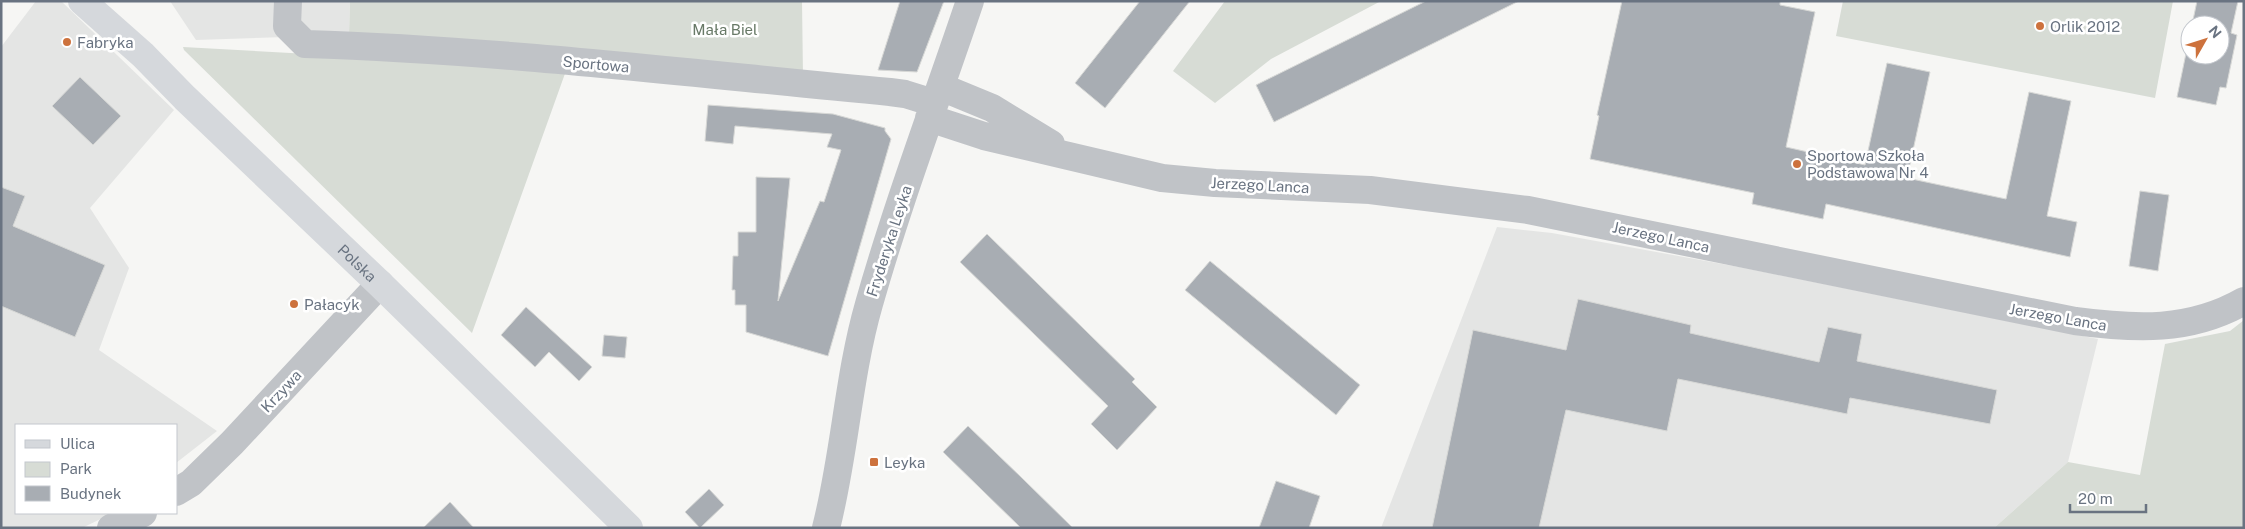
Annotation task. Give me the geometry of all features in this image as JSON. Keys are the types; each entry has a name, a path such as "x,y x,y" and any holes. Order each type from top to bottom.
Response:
{"main road":[{"name":"Polska","path":"88,3 380,284 629,528"}],"street":[{"name":"Sportowa","path":"288,1 287,26 305,44 409,48 557,60 898,93 935,103"},
{"name":"Fryderyka Leyka","path":"826,528 836,488 857,356 869,305 970,1"},
{"name":"Jerzego Lanca","path":"935,103 992,108 1072,157 1162,178 1224,184 1370,190 1528,210 2049,318 2114,326 2152,327 2203,320 2223,313 2244,301"},
{"name":"Krzywa","path":"178,491 191,483 232,443 380,284"},
{"name":"Fryderyka Leyka","path":"836,488 840,528"},
{"path":"111,528 141,514"}],"shaded area":[{"path":"36,1 61,1 174,110 90,208 129,268 99,350 217,431 178,461 178,424 15,424 15,514 111,514 82,528 1,528 1,47"},
{"path":"170,1 350,1 349,35 196,40"},
{"path":"1497,227 1552,233 1739,267 2098,339 2068,462 1994,528 1381,528"}],"green space":[{"name":"Mała Biel","path":"350,1 802,1 803,77 349,35"},
{"path":"1225,1 1381,1 1271,59 1215,103 1173,71"},
{"name":"Orlik 2012","path":"1843,1 2173,1 2155,98 1836,36"},
{"path":"183,47 567,68 472,333 184,50"},
{"path":"2244,320 2244,528 1994,528 2068,462 2140,475 2165,344 2230,331"}],"building":[{"path":"900,1 944,1 917,72 878,70"},
{"path":"1140,1 1190,1 1105,108 1075,83"},
{"path":"1426,1 1519,1 1274,122 1256,85"},
{"path":"1622,1 1780,1 1780,5 1815,12 1786,147 1865,165 1887,63 1930,72 1907,178 2006,199 2029,92 2071,101 2047,216 2077,222 2070,257 1826,204 1823,219 1752,204 1754,193 1590,159 1599,116 1597,115"},
{"path":"2197,1 2238,1 2231,33 2237,35 2226,88 2220,87 2216,105 2177,97 2184,65 2230,65 2230,15 2194,15"},
{"path":"80,77 121,116 93,145 52,106"},
{"path":"708,105 833,114 885,128 891,139 828,356 746,332 746,305 735,305 735,290 732,290 733,256 738,256 738,232 756,232 756,177 790,178 778,301 820,201 824,202 841,150 827,147 832,134 735,126 733,144 705,141"},
{"path":"1,187 25,196 13,226 105,265 75,337 1,306"},
{"path":"2140,191 2169,195 2158,271 2129,266"},
{"path":"987,234 1135,379 1132,382 1157,407 1117,450 1091,424 1108,406 960,262"},
{"path":"1210,261 1360,385 1336,415 1185,290"},
{"path":"1578,299 1691,325 1690,333 1819,362 1828,327 1862,334 1857,361 1997,390 1990,424 1850,398 1847,414 1678,379 1667,431 1566,410 1539,528 1432,528 1473,330 1566,350"},
{"path":"526,307 592,367 579,381 549,352 535,367 501,335"},
{"path":"604,335 627,337 625,358 602,356"},
{"path":"968,426 1073,528 1021,528 943,452"},
{"path":"1276,481 1320,496 1309,528 1259,528"},
{"path":"709,489 724,505 700,528 685,512"},
{"path":"450,502 474,528 423,528"}],"place":[{"name":"Orlik 2012","path":"2040,26"},
{"name":"Fabryka","path":"67,42"},
{"name":"Sportowa Szkoła Podstawowa Nr 4","path":"1797,164"},
{"name":"Pałacyk","path":"294,304"},
{"name":"Leyka","path":"874,462"}]}
